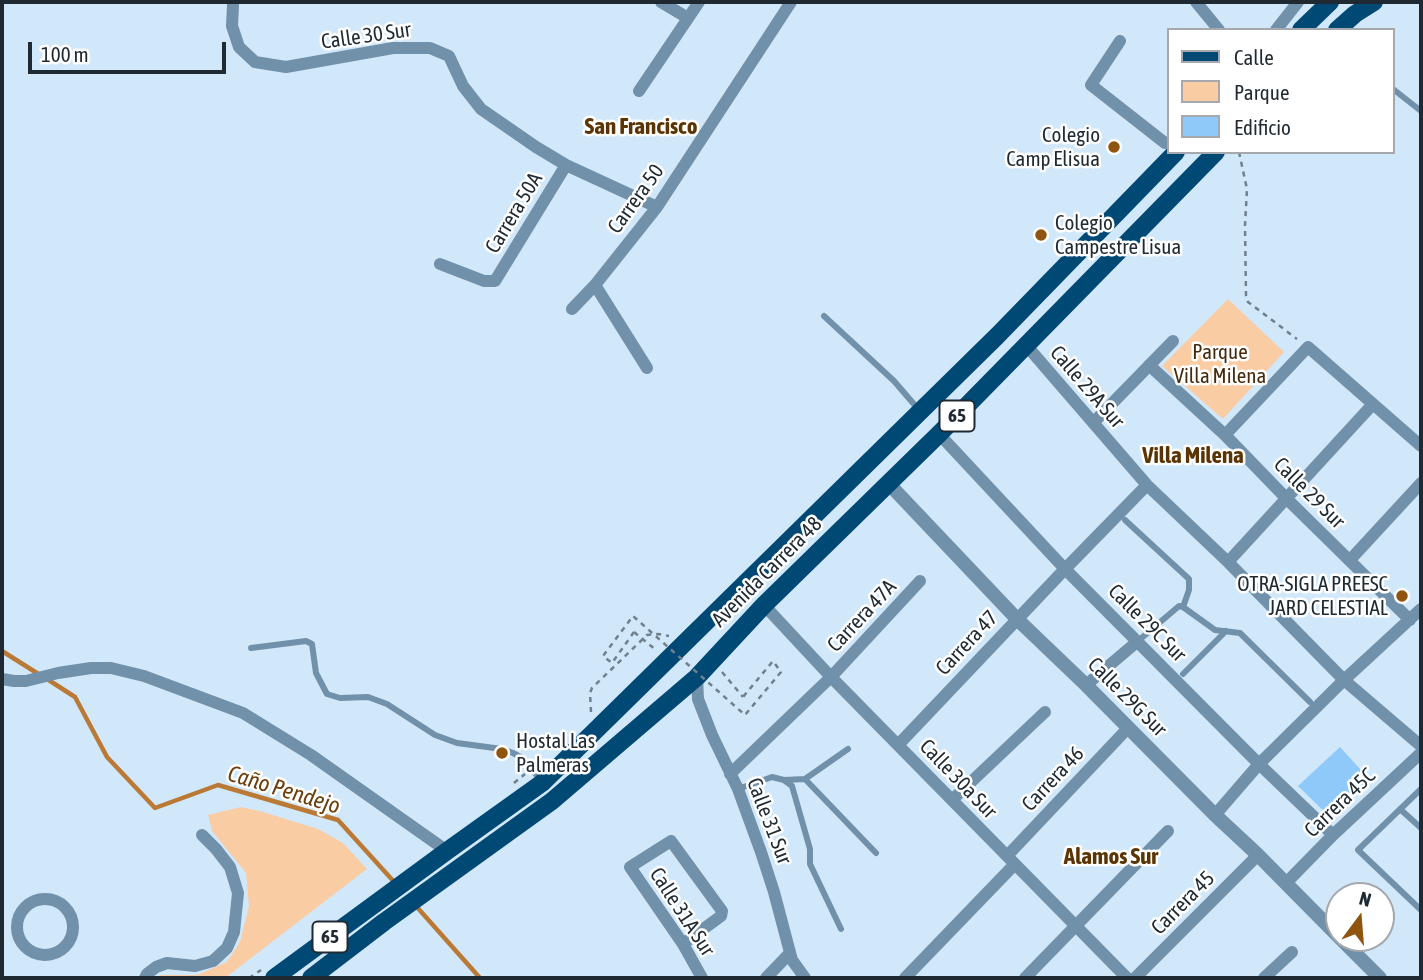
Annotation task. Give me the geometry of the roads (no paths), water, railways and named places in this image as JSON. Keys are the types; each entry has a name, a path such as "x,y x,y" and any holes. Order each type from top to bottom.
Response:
{"main road":[{"path":"1303,28 1330,2"},
{"path":"1339,28 1374,2"},
{"name":"Avenida Carrera 48","path":"274,978 441,855 537,776 667,660 1006,327 1151,177 1168,148"},
{"name":"Avenida Carrera 48","path":"319,976 396,914 552,801 697,677 764,605 939,435 1214,154"}],"street":[{"path":"661,2 688,18"},
{"path":"639,91 699,2"},
{"name":"Carrera 50","path":"572,309 595,285 657,207 791,2"},
{"path":"1196,2 1217,28"},
{"path":"1278,28 1298,2"},
{"name":"Calle 30 Sur","path":"233,5 232,26 239,47 255,62 286,67 393,48 430,48 449,56 463,86 481,109 566,165 657,207"},
{"path":"1120,41 1091,85 1168,143"},
{"name":"Carrera 50A","path":"440,264 484,281 495,281 566,165"},
{"path":"595,285 647,368"},
{"path":"1093,423 1173,341"},
{"name":"Calle 29A Sur","path":"1026,345 1147,485 1228,562 1344,680 1421,746"},
{"path":"1225,435 1308,347 1421,446"},
{"name":"Calle 29 Sur","path":"1149,365 1225,435 1410,620"},
{"path":"1228,562 1373,404"},
{"name":"Calle 29C Sur","path":"939,435 1065,569 1333,835"},
{"path":"1350,560 1421,483"},
{"name":"Calle 29G Sur","path":"889,484 1017,619 1325,923"},
{"name":"Carrera 47","path":"898,745 1147,485"},
{"name":"Carrera 47A","path":"730,774 831,677 920,581"},
{"name":"Calle 30a Sur","path":"764,605 831,677 1127,978"},
{"path":"1215,815 1259,764 1421,609"},
{"path":"1086,685 1138,641"},
{"path":"2,679 26,681 91,668 111,668 144,676 243,713 311,755 441,855"},
{"name":"Calle 31 Sur","path":"697,677 698,699 712,736 738,789 774,892 790,953 805,978"},
{"path":"952,800 1045,712"},
{"name":"Carrera 46","path":"905,978 1128,728"},
{"name":"Carrera 45C","path":"1286,883 1421,753"},
{"path":"1025,978 1168,831"},
{"path":"145,978 156,967 167,963 195,966 213,961 227,948 234,932 238,893 230,867 202,835"},
{"name":"Calle 31A Sur","path":"683,944 721,916 722,911 671,841 630,867 683,944 702,978"},
{"name":"Carrera 45","path":"1135,978 1258,855"},
{"path":"46,899 64,908 72,926 65,946 46,955 25,947 17,927 20,913 25,907 46,899"},
{"path":"2,929 17,927"},
{"path":"1265,978 1292,952"},
{"name":"Calle 29G Sur","path":"1352,952 1375,977"},
{"path":"766,978 790,953"}],"lane":[{"path":"1395,91 1421,111"},
{"path":"824,316 894,382 920,411"},
{"path":"1125,520 1189,579 1189,590 1183,607"},
{"path":"1138,641 1179,606 1183,607 1210,628 1240,633 1310,702"},
{"path":"1183,674 1226,631"},
{"path":"251,648 306,641 312,644 316,673 327,694 340,698 368,697 387,704 435,735 457,743 513,753 524,759 537,776"},
{"path":"738,789 772,777 784,780 805,779 848,749"},
{"path":"805,779 876,853"},
{"path":"784,780 792,786 810,849 810,864 841,929"},
{"path":"1421,789 1358,850 1421,910"},
{"path":"1401,809 1421,828"}],"waterway":[{"name":"Caño Pendejo","path":"2,651 40,675"},
{"name":"Caño Pendejo","path":"47,679 75,697 107,757 155,808 218,785 338,820 396,884"},
{"name":"Caño Pendejo","path":"416,906 480,978"}],"place":[{"name":"Colegio Camp Elisua","path":"1114,147"},
{"name":"Colegio Campestre Lisua","path":"1041,235"},
{"name":"OTRA-SIGLA PREESC JARD CELESTIAL","path":"1402,596"},
{"name":"Hostal Las Palmeras","path":"502,753"}],"district":[{"name":"San Francisco","path":"641,127"},
{"name":"Villa Milena","path":"1193,456"},
{"name":"Alamos Sur","path":"1111,857"}],"park label":[{"name":"Parque Villa Milena","path":"1220,364"}]}
